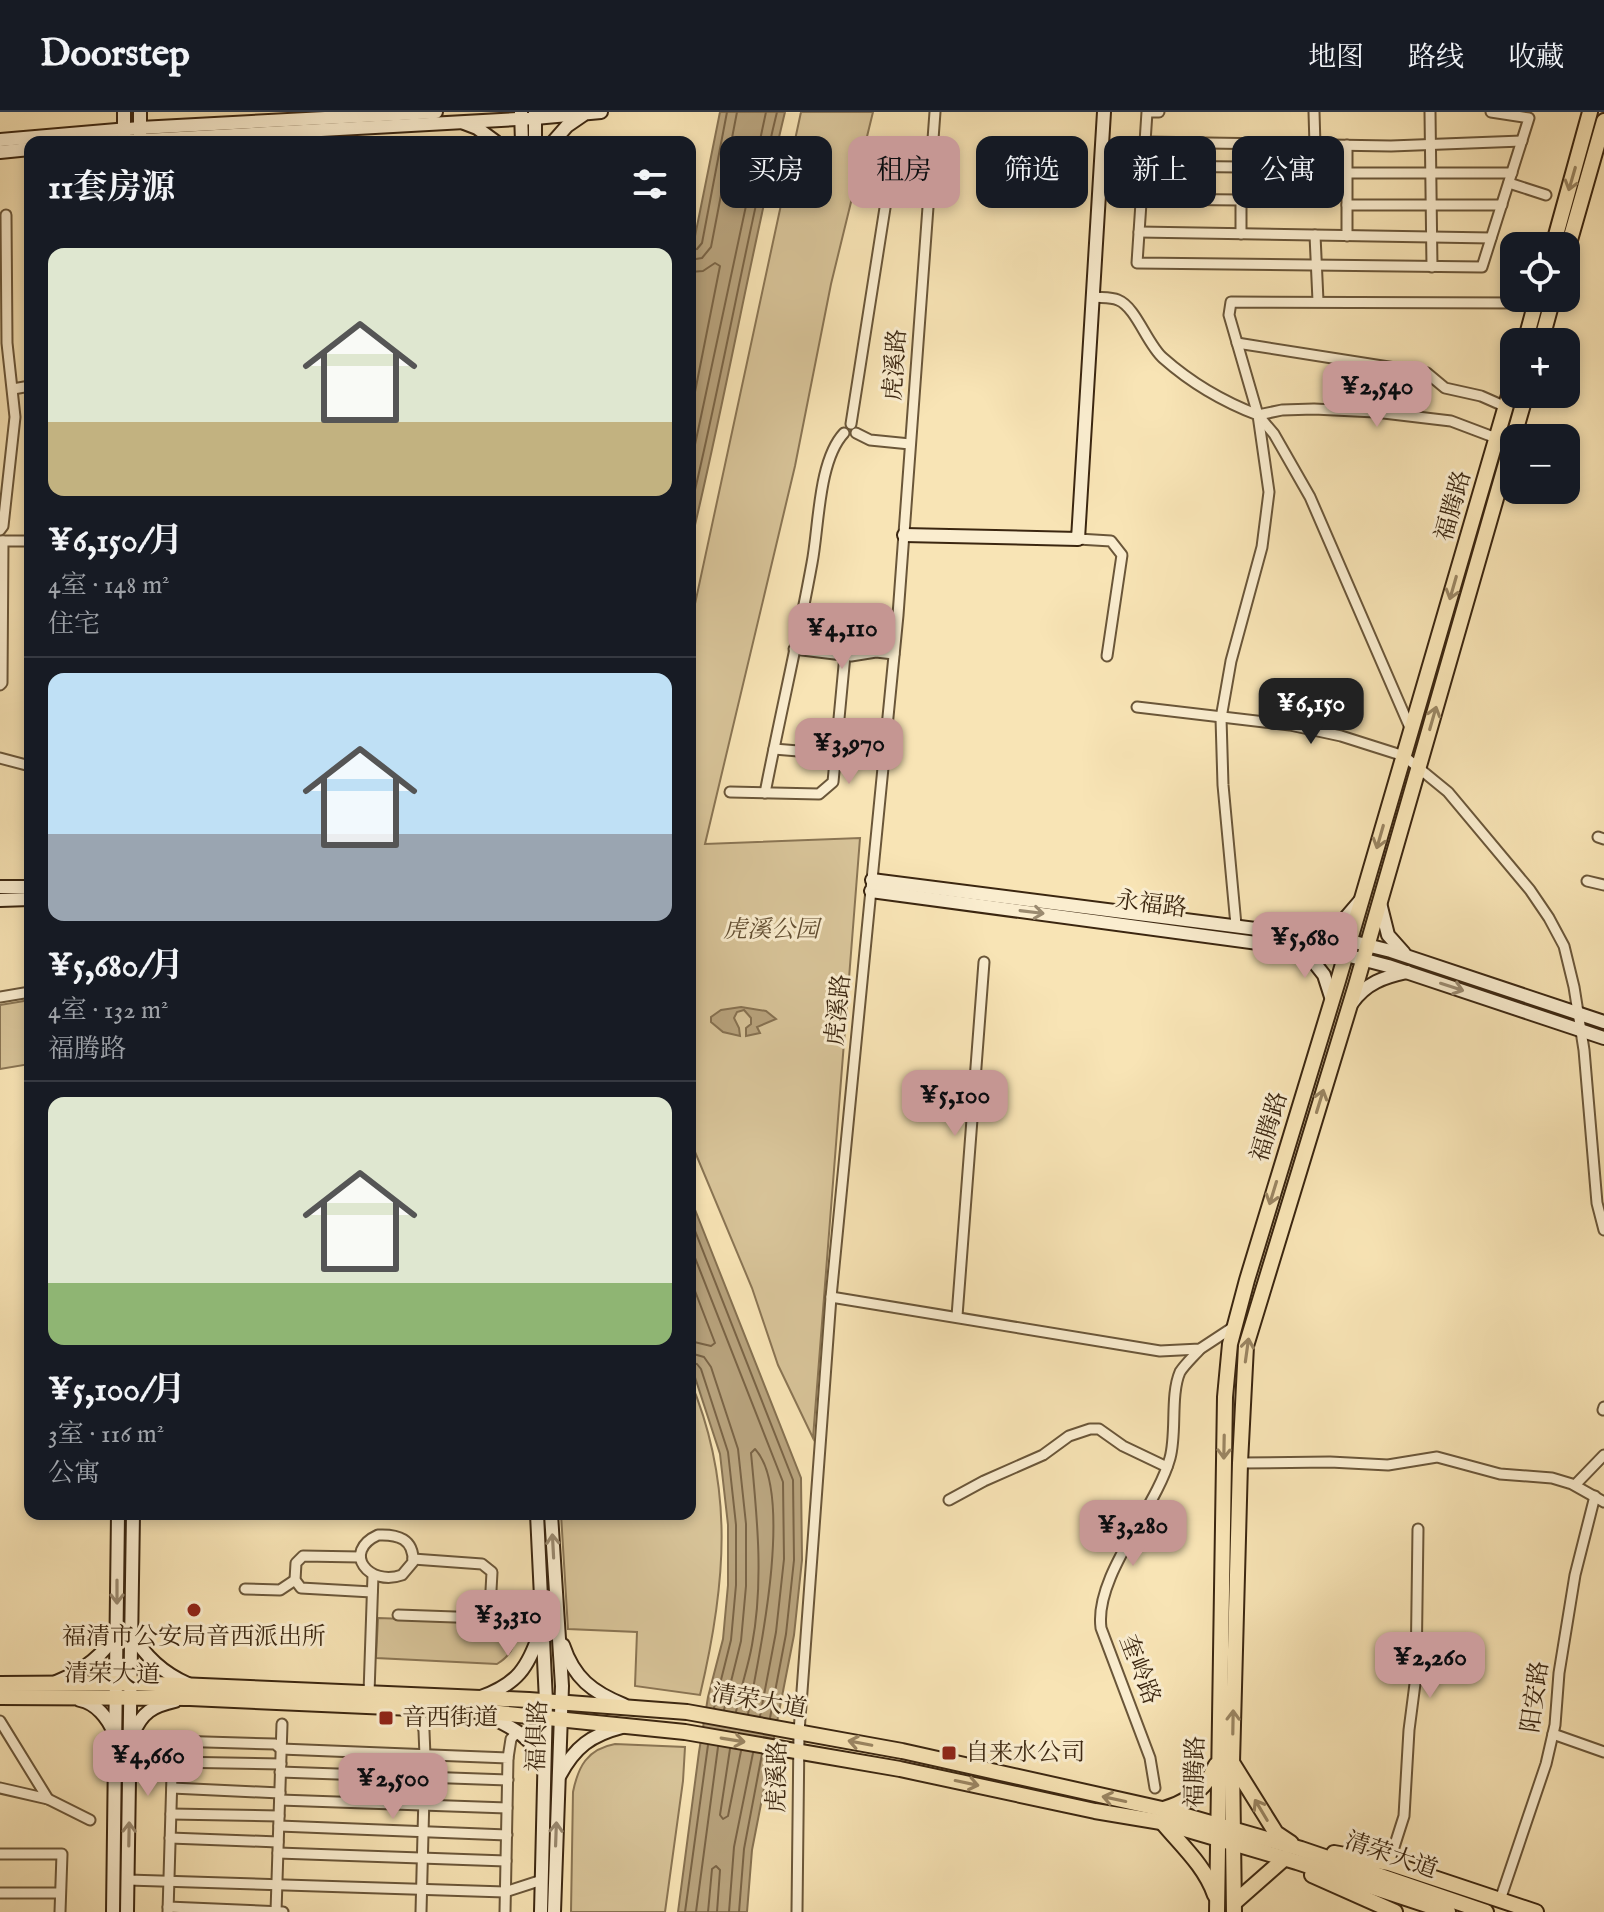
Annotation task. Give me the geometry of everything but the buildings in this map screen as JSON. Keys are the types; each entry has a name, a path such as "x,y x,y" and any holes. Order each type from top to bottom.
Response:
{"main road":[{"path":"1557,232 1590,112"},
{"path":"1572,232 1604,121"},
{"name":"福腾路","path":"1234,1907 1233,1836 1225,1762 1225,1397 1230,1344 1506,408"},
{"name":"福腾路","path":"1217,1907 1218,1832 1225,1762 1244,1373 1250,1330 1366,952 1522,408"},
{"name":"清荣大道","path":"0,1684 55,1689 369,1693 479,1704 554,1720 685,1732 781,1748 900,1769 1095,1811 1162,1816"},
{"name":"清荣大道","path":"0,1697 55,1689"},
{"name":"清荣大道","path":"190,1691 419,1708 554,1702 687,1712 902,1751 1162,1816 1486,1912"},
{"path":"1217,1907 1211,1882 1162,1816 1194,1795 1225,1762 1305,1871 1395,1912"},
{"path":"1234,1907 1294,1856 1389,1863 1536,1912"},
{"name":"清荣大道","path":"1375,1881 1448,1912"}],"street":[{"path":"124,112 124,136"},
{"path":"140,112 140,136 436,112"},
{"path":"300,136 528,115 601,112"},
{"name":"虎溪路","path":"933,136 935,112"},
{"path":"1078,539 1104,112"},
{"path":"1145,136 1147,112 1159,112"},
{"path":"1314,112 1315,136"},
{"path":"1430,112 1432,267"},
{"path":"1140,208 1137,263 1482,267 1529,118 1491,112"},
{"path":"558,136 567,126 586,114"},
{"path":"523,136 528,115"},
{"path":"528,115 533,136"},
{"path":"461,122 488,136"},
{"path":"0,140 24,139"},
{"path":"1347,236 1347,145 1522,141"},
{"path":"0,152 24,150"},
{"path":"1347,173 1510,178 1546,195"},
{"path":"1347,205 1502,205"},
{"path":"854,428 886,208"},
{"name":"虎溪路","path":"797,1912 798,1751 791,1730 894,654 928,208"},
{"path":"1241,208 1241,234"},
{"path":"0,530 3,526 15,417 13,389 4,349 6,215"},
{"path":"1139,232 1491,238"},
{"path":"1315,235 1318,301"},
{"path":"1093,297 1119,300 1132,313 1143,334 1161,356 1233,406 1258,415 1274,434 1310,497 1411,730"},
{"path":"1236,925 1223,785 1221,718 1231,661 1262,547 1269,492 1258,415 1229,315 1231,302 1500,300"},
{"path":"1237,343 1427,373 1445,388 1481,396 1500,404"},
{"path":"13,389 24,387"},
{"path":"1258,415 1282,410 1314,409 1375,412 1451,421 1496,438"},
{"path":"765,793 813,563 827,469 837,441 844,433 844,427 854,428 870,440 910,444"},
{"path":"904,535 1111,541 1122,555 1107,656"},
{"path":"0,685 1,541 24,541"},
{"path":"794,649 845,655 894,654"},
{"path":"730,792 819,794 833,782 845,655"},
{"path":"1137,707 1290,725 1341,736 1404,756 1448,792 1488,837 1549,918 1564,946 1581,1030 1597,1203 1604,1230"},
{"path":"774,749 835,754"},
{"path":"0,758 24,764"},
{"path":"1587,881 1604,885"},
{"name":"永福路","path":"871,885 1311,934 1348,948 1410,957 1604,1022"},
{"name":"永福路","path":"871,885 1302,947 1348,948"},
{"path":"0,887 24,887"},
{"path":"1311,934 1342,922 1362,898"},
{"path":"0,900 24,899"},
{"path":"1380,902 1388,935 1410,957"},
{"path":"1302,947 1324,975 1332,1000"},
{"name":"永福路","path":"1366,952 1408,972 1604,1038"},
{"path":"957,1316 984,962"},
{"path":"1350,1005 1359,993 1375,981 1408,972"},
{"path":"0,997 24,993"},
{"path":"831,1297 1160,1351 1200,1349 1235,1326"},
{"name":"奎岭路","path":"1155,1788 1150,1758 1100,1618 1116,1566 1167,1467 1175,1422 1177,1385 1181,1372 1200,1349"},
{"path":"949,1500 1043,1455 1069,1436 1090,1429 1099,1429 1123,1446 1167,1467"},
{"path":"1575,1485 1604,1455"},
{"path":"1240,1463 1388,1465 1437,1457 1500,1474 1552,1478 1575,1485 1599,1499"},
{"name":"阳安路","path":"1500,1900 1546,1764 1575,1575 1599,1499"},
{"path":"118,1520 117,1632 131,1741 127,1912"},
{"path":"113,1912 116,1739 132,1632 133,1520"},
{"name":"福俱路","path":"537,1520 542,1625 554,1702"},
{"name":"福俱路","path":"551,1520 557,1627 552,1777 554,1912"},
{"path":"1389,1863 1404,1816 1416,1676 1418,1529"},
{"path":"378,1535 391,1535 406,1540 411,1546 413,1559 409,1569 393,1578 373,1575 360,1557 367,1541 378,1535"},
{"path":"360,1557 303,1556 296,1563 295,1580 301,1588 372,1592"},
{"path":"398,1615 483,1618 490,1609 492,1572 482,1564 413,1559"},
{"path":"369,1693 373,1575"},
{"path":"245,1589 280,1590 295,1580"},
{"path":"542,1625 528,1662 514,1681 479,1704 533,1745 552,1777 577,1748 591,1738 625,1726"},
{"path":"557,1627 577,1676 593,1689 627,1706"},
{"path":"55,1689 102,1653 117,1632"},
{"path":"131,1741 139,1719 148,1709 190,1691 156,1665 132,1632"},
{"path":"55,1689 95,1707 110,1723 116,1739"},
{"path":"419,1708 425,1756 421,1912"},
{"path":"0,1721 48,1799"},
{"path":"276,1912 282,1724"},
{"path":"505,1912 508,1758 511,1739 517,1732"},
{"path":"1553,1734 1604,1752"},
{"path":"283,1912 168,1910 173,1741 275,1744 281,1749 508,1758"},
{"path":"172,1762 425,1778 508,1780"},
{"name":"福俱路","path":"541,1912 552,1777"},
{"path":"0,1788 48,1799 90,1820"},
{"path":"172,1788 424,1806 507,1808"},
{"path":"171,1814 507,1835"},
{"path":"170,1838 278,1842"},
{"path":"278,1853 506,1861"},
{"path":"0,1854 62,1854 60,1912"},
{"path":"128,1880 505,1892 542,1880"},
{"path":"0,1893 60,1893"}],"green space":[{"name":"虎溪公园","path":"801,112 873,112 867,136 848,136 850,208 831,284 795,466 705,844 860,838 813,1438 778,1365 752,1288 696,1154 696,599 780,208 832,208 832,136 796,136"},
{"path":"24,1001 24,1065 0,1069 0,1005"},
{"path":"696,1397 714,1459 722,1536 716,1614 700,1695 635,1686 637,1632 568,1629 561,1520 696,1520"},
{"path":"378,1618 516,1623 515,1636 511,1651 497,1664 376,1658"},
{"path":"615,1744 685,1747 665,1912 571,1912 575,1783 585,1760 597,1750"}],"water":[{"path":"720,112 785,112 779,136 720,136 720,208 763,208 696,520 696,231"},
{"path":"741,1007 766,1011 776,1019 757,1027 760,1033 746,1036 751,1018 744,1010 737,1012 734,1018 740,1036 723,1032 711,1022 711,1017 721,1010"},
{"path":"696,1212 801,1478 802,1560 794,1635 752,1850 747,1912 678,1912 699,1752 708,1697 723,1639 728,1585 728,1525 720,1454 696,1380"}],"place":[{"name":"福清市公安局音西派出所","path":"194,1610"},
{"name":"音西街道","path":"386,1718"},
{"name":"自来水公司","path":"949,1753"}]}
